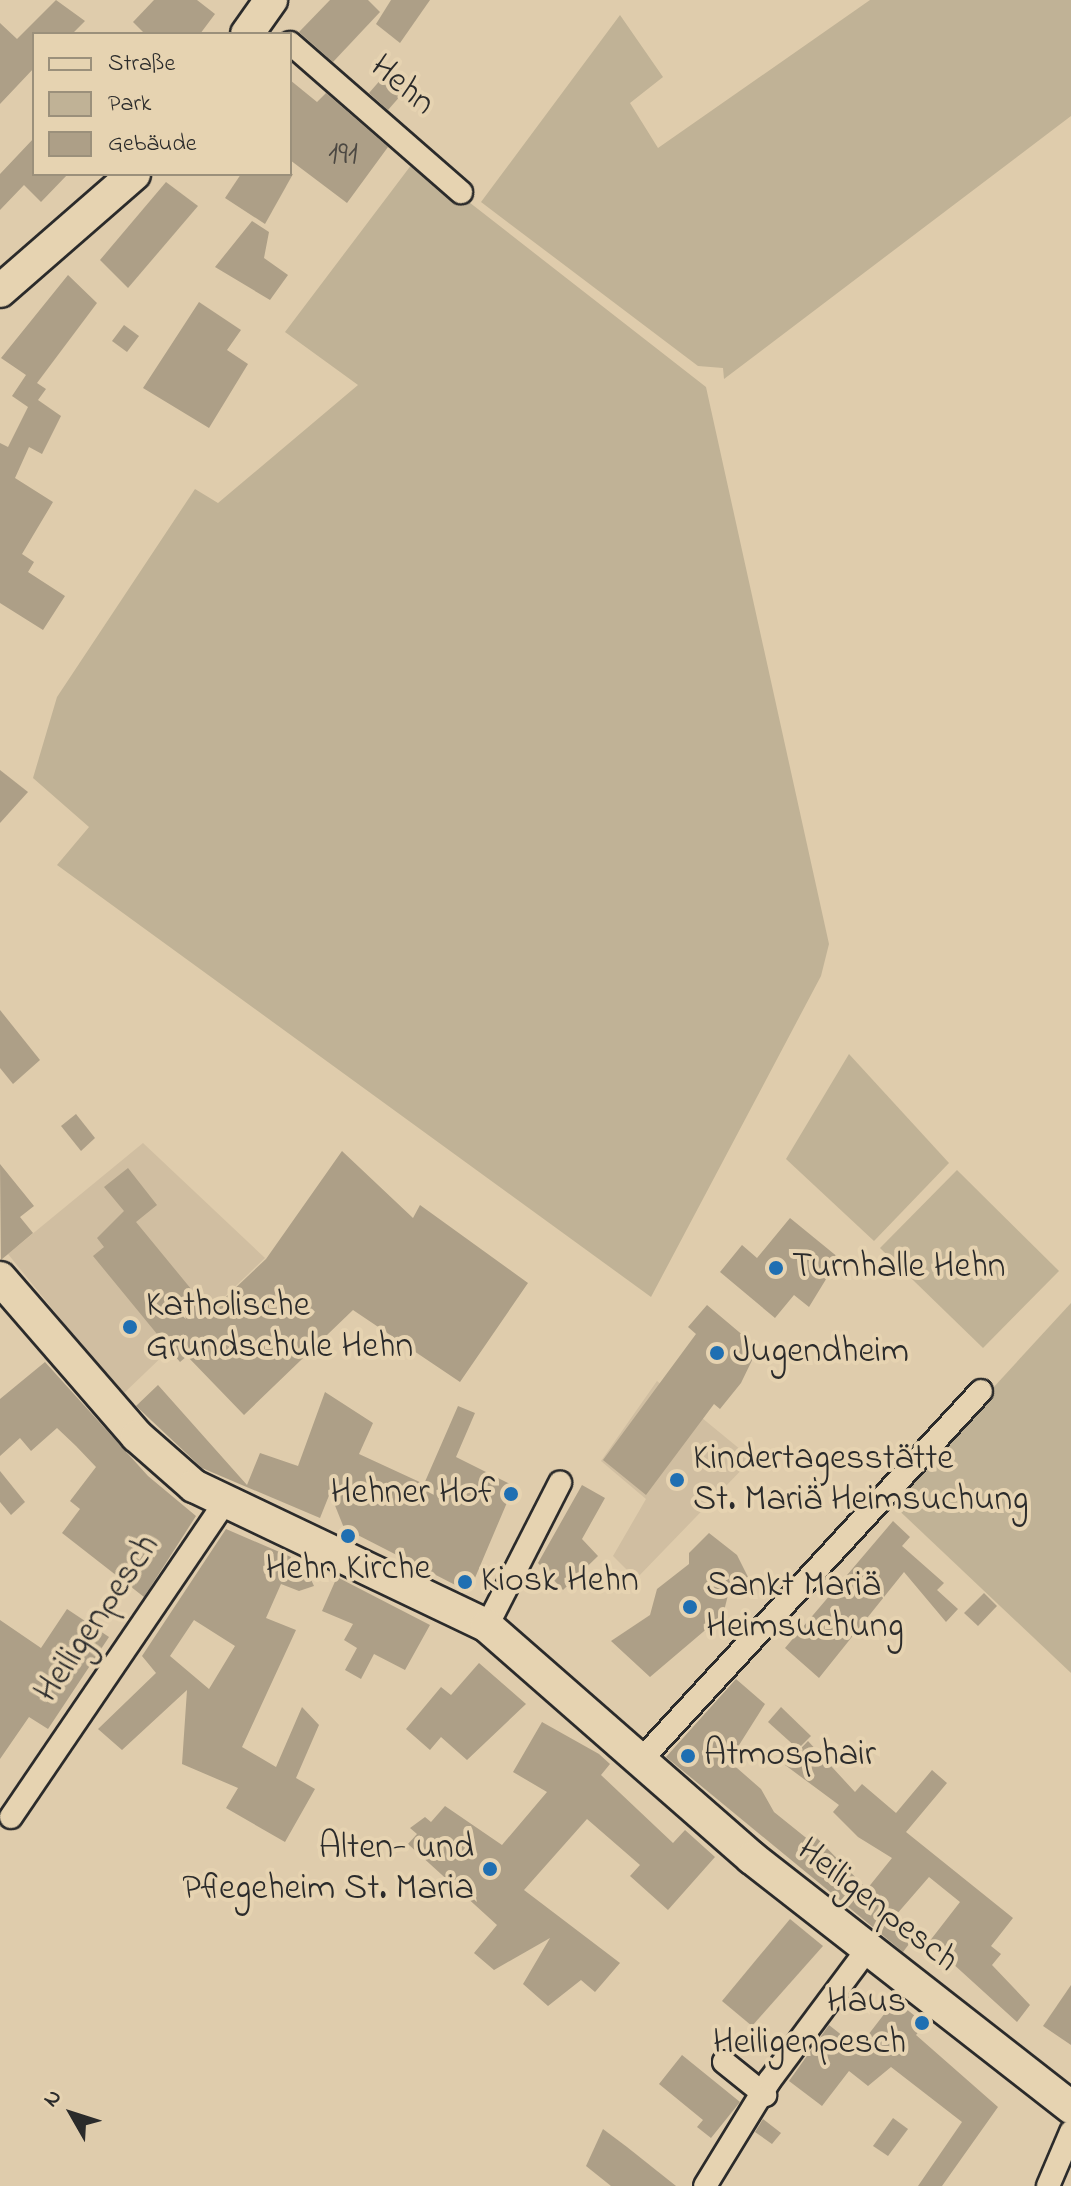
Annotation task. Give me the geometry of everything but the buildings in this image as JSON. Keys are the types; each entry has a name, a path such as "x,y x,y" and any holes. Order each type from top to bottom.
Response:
{"street":[{"name":"Hehn","path":"292,45 461,192"},
{"path":"0,291 132,176"},
{"name":"Heiligenpesch","path":"0,1278 137,1436 224,1504 389,1574 487,1626 640,1761 867,1950 1071,2107"},
{"path":"640,1761 981,1391"},
{"path":"487,1626 560,1483"},
{"name":"Heiligenpesch","path":"11,1817 224,1504"},
{"path":"705,2186 867,1950"},
{"path":"724,2062 765,2095"},
{"path":"1048,2186 1071,2132"}],"shaded area":[{"name":"Katholische Grundschule Hehn","path":"143,1143 265,1258 122,1395 8,1254"},
{"name":"Kindertagesstätte St. Mariä Heimsuchung","path":"657,1381 752,1459 636,1579 613,1556 646,1499 601,1461"}],"green space":[{"path":"870,0 1071,0 1071,116 724,379 723,368 698,366 481,202 620,15 663,77 630,103 658,148"},
{"path":"415,160 706,387 829,944 821,976 651,1297 57,865 89,827 33,778 57,697 195,489 218,503 358,385 285,332"},
{"path":"849,1054 949,1163 874,1241 786,1159"},
{"path":"957,1170 1059,1271 983,1348 880,1248"},
{"path":"1071,1303 1071,1673 889,1501"}],"place":[{"name":"Turnhalle Hehn","path":"776,1268"},
{"name":"Katholische Grundschule Hehn","path":"130,1327"},
{"name":"Jugendheim","path":"717,1353"},
{"name":"Kindertagesstätte St. Mariä Heimsuchung","path":"677,1480"},
{"name":"Hehner Hof","path":"511,1494"},
{"name":"Hehn Kirche","path":"348,1536"},
{"name":"Kiosk Hehn","path":"465,1582"},
{"name":"Sankt Mariä Heimsuchung","path":"690,1607"},
{"name":"Atmosphair","path":"688,1756"},
{"name":"Alten- und Pflegeheim St. Maria","path":"490,1869"},
{"name":"Haus Heiligenpesch","path":"922,2023"}]}
